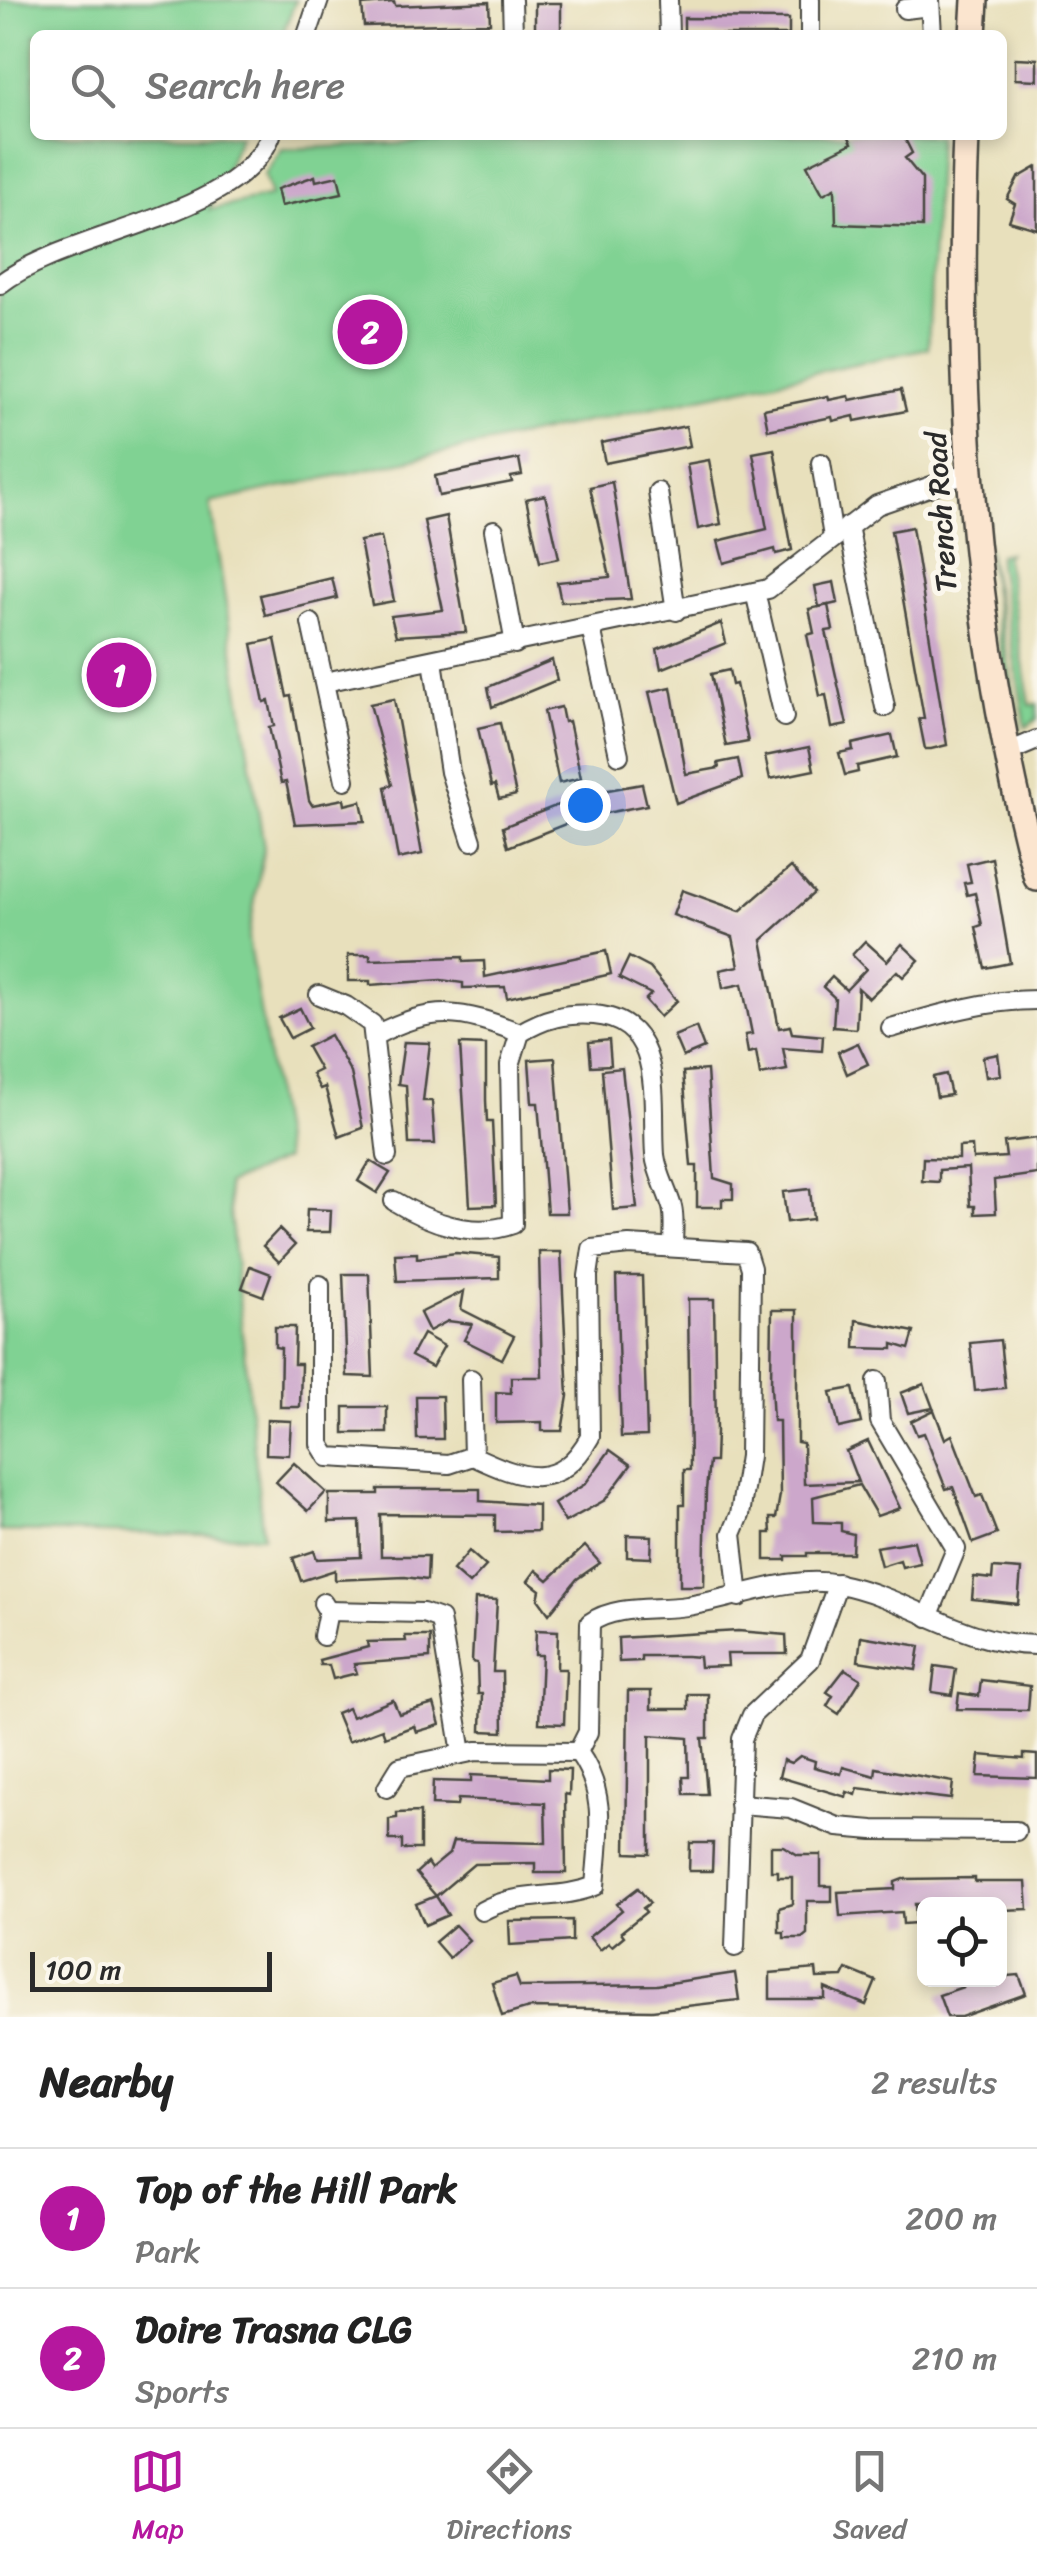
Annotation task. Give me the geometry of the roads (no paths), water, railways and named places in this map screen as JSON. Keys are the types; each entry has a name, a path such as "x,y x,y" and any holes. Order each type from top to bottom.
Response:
{"street":[{"path":"309,30 320,0"},
{"path":"512,0 513,30"},
{"path":"668,0 668,30"},
{"path":"810,0 810,30"},
{"path":"974,30 976,0"},
{"path":"905,8 930,3 932,30"},
{"path":"0,284 47,258 211,195 242,176 267,140"},
{"name":"Trench Road","path":"966,140 962,278 979,595 1006,753 1037,878"},
{"path":"820,463 885,707"},
{"path":"325,682 768,589 878,505 970,473"},
{"path":"658,492 676,611"},
{"path":"494,530 515,644"},
{"path":"755,592 784,717"},
{"path":"311,622 345,780"},
{"path":"591,628 618,756"},
{"path":"433,661 450,772 472,841"},
{"path":"1006,753 1037,740"},
{"path":"318,995 358,1013 372,1024 387,1156"},
{"path":"891,1028 988,1002 1037,1000"},
{"path":"376,1035 431,1012 458,1014 520,1034 565,1014 600,1016 624,1024 640,1038 655,1081 656,1159 673,1212 673,1246"},
{"path":"394,1200 427,1222 501,1228 513,1224 510,1066 520,1034"},
{"path":"320,1285 320,1444 328,1456 450,1464 473,1456 518,1476 563,1472 579,1457 590,1437 588,1276 592,1250 673,1246 734,1248 746,1252 751,1268 749,1456 740,1514 732,1534 739,1597"},
{"path":"471,1380 473,1456"},
{"path":"876,1381 880,1421 956,1549 928,1616"},
{"path":"578,1752 588,1732 590,1623 604,1613 739,1597 811,1580 878,1594 991,1641 1037,1645"},
{"path":"735,1947 739,1762 752,1716 810,1660 838,1583"},
{"path":"323,1636 325,1606 423,1613 440,1619 462,1753"},
{"path":"379,1760 400,1768 462,1753 578,1752"},
{"path":"482,1912 506,1898 571,1896 596,1886 600,1798 595,1775 578,1752"},
{"path":"388,1788 400,1768"},
{"path":"739,1804 790,1808 838,1826 873,1830 1016,1830"}],"place":[{"name":"Doire Trasna CLG","path":"370,332"},
{"name":"Top of the Hill Park","path":"119,675"}]}
